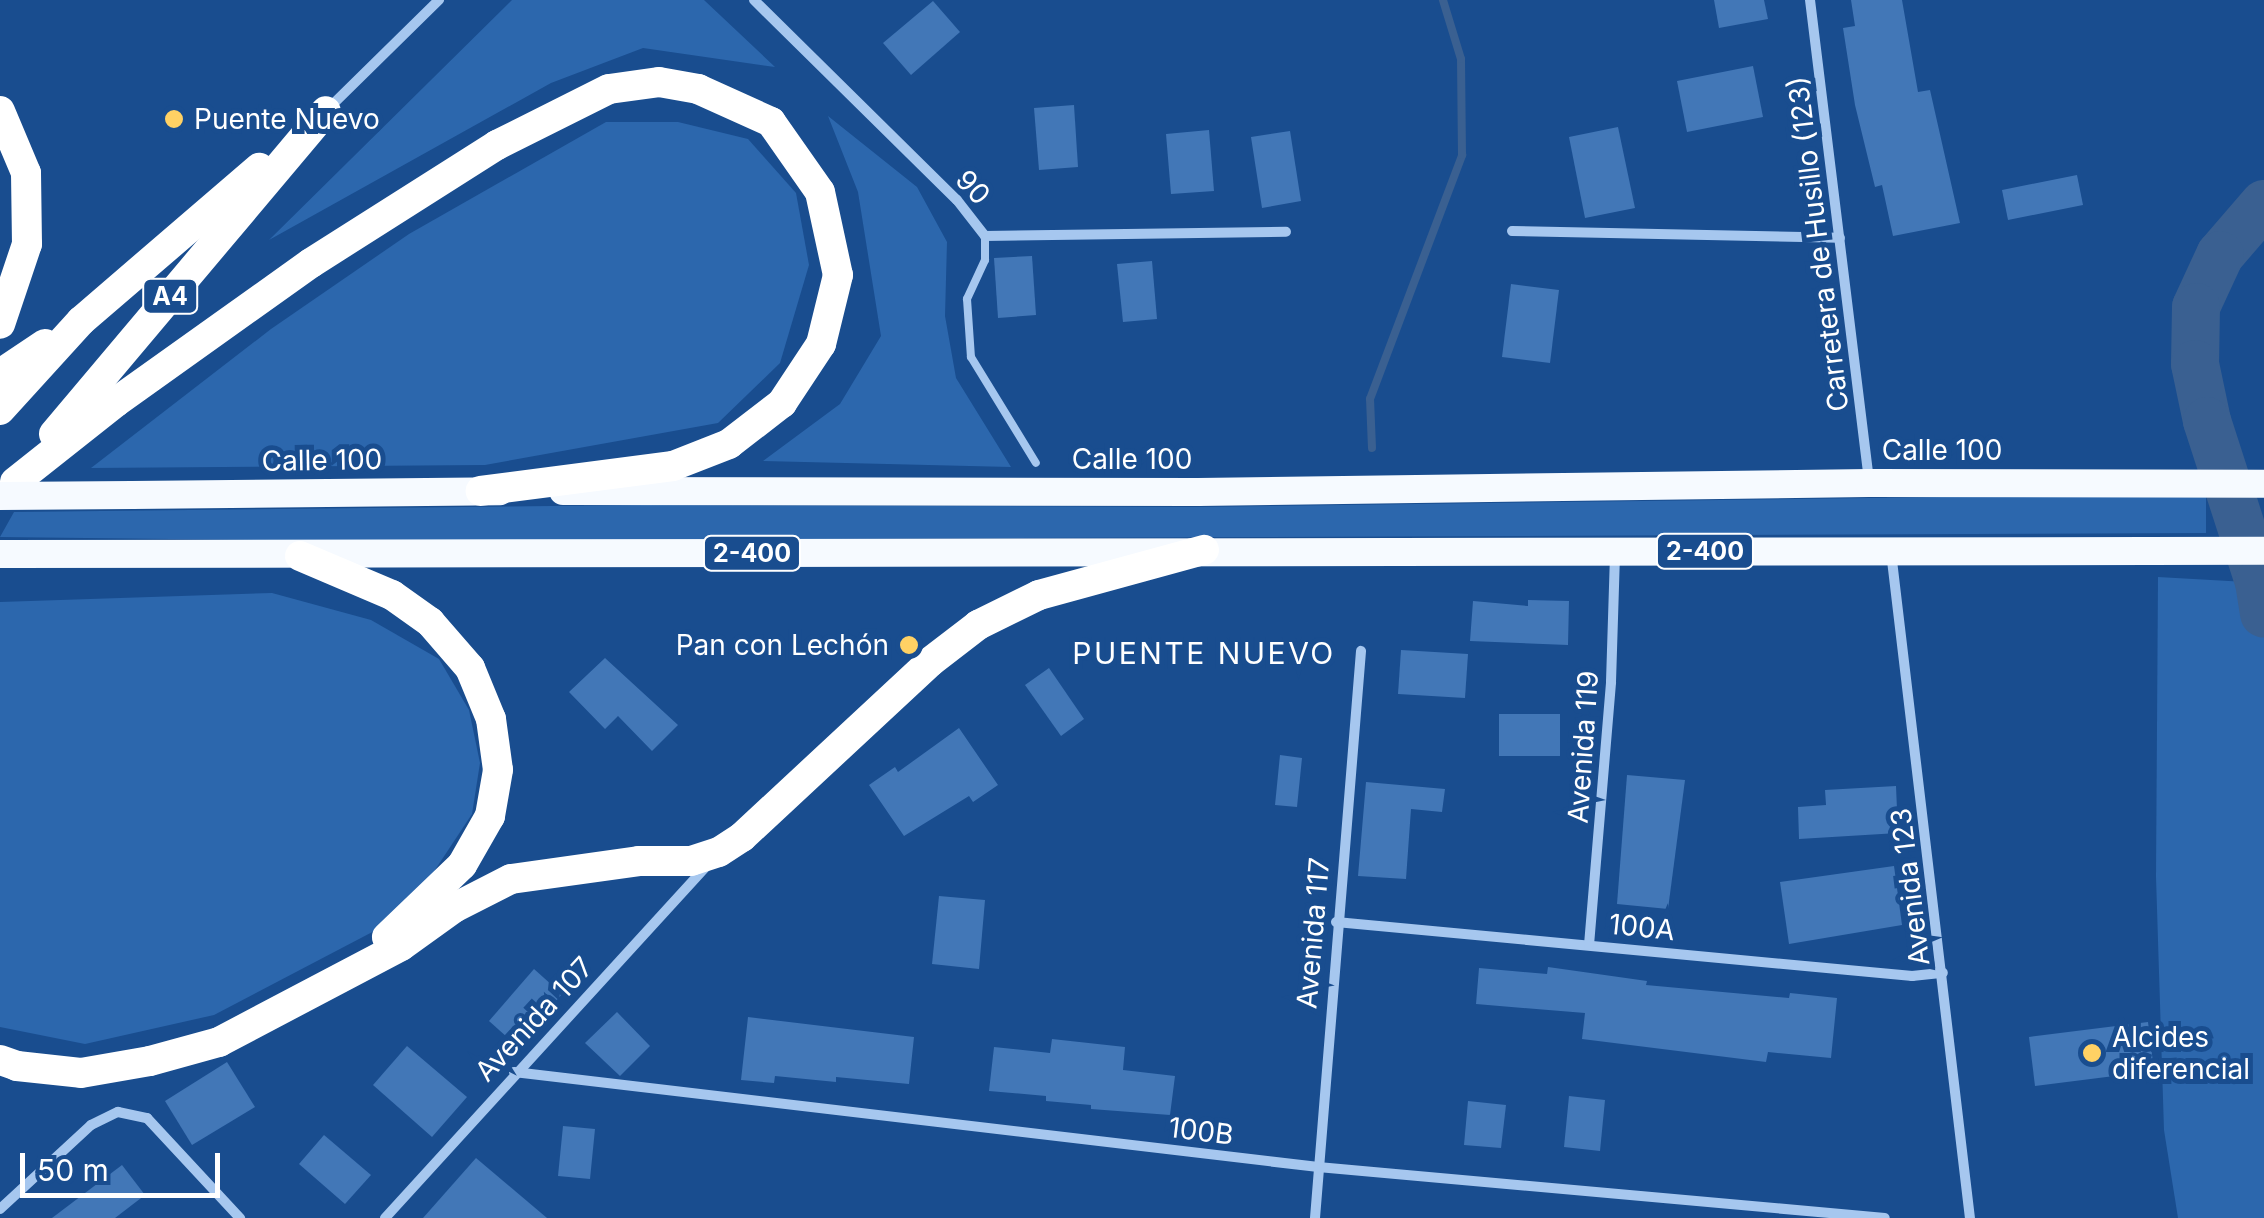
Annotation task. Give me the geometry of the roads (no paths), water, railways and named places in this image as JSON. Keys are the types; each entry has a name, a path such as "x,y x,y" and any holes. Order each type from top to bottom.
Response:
{"highway":[{"path":"5,493 116,402 311,263 497,145 609,89 659,82 698,89 771,122 820,192 832,232 838,274 822,344 782,403 728,444 673,466 481,491"},
{"path":"0,111 26,173 27,244 0,324"},
{"name":"A4","path":"0,374 80,321 326,111"},
{"name":"A4","path":"5,493 326,111"},
{"name":"A4","path":"0,410 80,321"},
{"name":"Calle 100","path":"5,493 1212,492 1870,483 2264,484"},
{"path":"0,1060 17,1066 81,1073 150,1061 219,1042 401,946 454,908 511,879 638,861 691,861 719,852 742,837 930,662 978,625 1039,595 1204,550"},
{"name":"2-400","path":"0,554 2264,551"},
{"path":"0,1044 73,1055 222,1025 390,935 462,865 490,816 498,770 491,719 470,668 430,622 392,594 300,556"}],"street":[{"path":"326,111 439,0"},
{"name":"90","path":"754,0 957,200 985,236 1286,232"},
{"name":"Carretera de Husillo (123)","path":"1810,0 1870,483"},
{"path":"1512,231 1840,238"},
{"name":"Avenida 123","path":"1891,551 1970,1218"},
{"name":"Avenida 119","path":"1589,944 1611,682 1615,552"},
{"name":"Avenida 117","path":"1314,1218 1361,651"},
{"name":"Avenida 107","path":"384,1218 719,852"},
{"name":"100A","path":"1336,922 1912,976 1943,973"},
{"name":"100B","path":"514,1072 1318,1167 1885,1218"},
{"path":"0,1210 91,1125 118,1112 147,1118 240,1218"}],"lane":[{"path":"985,236 985,260 967,299 970,357 1036,463"}],"waterway":[{"path":"1372,448 1370,399 1462,155 1461,59 1443,0"},
{"path":"2264,204 2220,255 2196,307 2195,364 2207,421 2259,582 2264,614"}],"place":[{"name":"Puente Nuevo","path":"174,119"},
{"name":"Pan con Lechón","path":"909,645"},
{"name":"Alcides diferencial","path":"2092,1053"}],"district":[{"name":"PUENTE NUEVO","path":"1204,653"}]}
